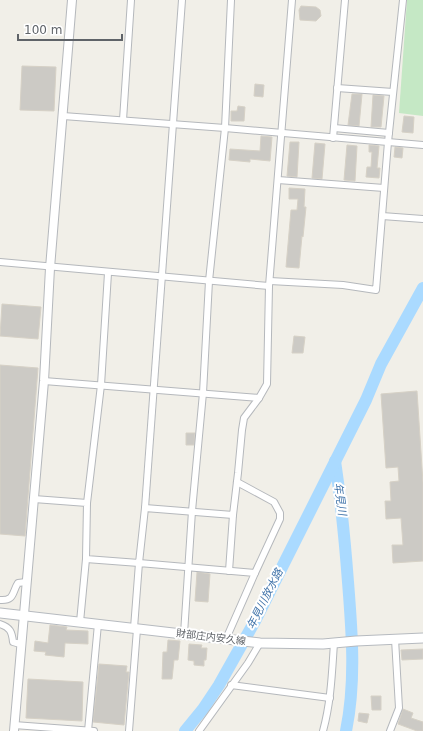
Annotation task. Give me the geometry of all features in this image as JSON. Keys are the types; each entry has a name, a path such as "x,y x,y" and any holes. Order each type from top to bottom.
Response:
{"main road":[{"name":"財部庄内安久線","path":"0,613 257,643 323,644 423,638"}],"street":[{"path":"72,0 50,268 44,381 20,644 14,728 94,731"},
{"path":"123,120 132,0"},
{"path":"129,731 139,563 146,508 155,389 161,277 182,0"},
{"path":"184,634 192,511 203,393 209,281 225,128 231,0"},
{"path":"229,571 233,515 244,418 259,398 267,384 270,283 292,0"},
{"path":"333,138 345,0"},
{"path":"0,262 50,268 209,281 343,285 376,290 388,142 403,0"},
{"path":"337,88 393,92"},
{"path":"63,116 423,145"},
{"path":"334,128 389,133"},
{"path":"278,180 384,188"},
{"path":"382,216 423,219"},
{"path":"80,622 86,559 87,502 101,385 108,273"},
{"path":"44,381 259,398"},
{"path":"227,639 280,519 280,512 274,502 237,482"},
{"path":"34,499 87,502"},
{"path":"146,508 233,515"},
{"path":"86,559 255,573"},
{"path":"0,600 6,600 11,597 15,592 18,583 26,582"},
{"path":"0,624 6,626 12,632 13,642 20,644"},
{"path":"88,731 98,624"},
{"path":"390,731 399,708 395,639"},
{"path":"199,731 248,663 257,643"},
{"path":"323,731 327,718 337,643"},
{"path":"231,685 330,698"}],"green space":[{"path":"407,0 423,0 423,116 399,113"}],"building":[{"path":"301,6 316,7 320,10 321,16 316,21 300,20 299,10"},
{"path":"22,66 56,67 54,111 20,110"},
{"path":"255,84 264,85 263,97 254,96"},
{"path":"352,94 362,94 359,126 348,125"},
{"path":"373,95 384,96 381,127 371,127"},
{"path":"238,106 245,107 244,121 231,121 231,111 237,111"},
{"path":"404,116 414,117 413,133 402,132"},
{"path":"261,136 272,137 270,161 250,159 250,162 229,160 230,149 260,151"},
{"path":"290,142 299,142 297,177 287,176"},
{"path":"315,143 325,144 322,179 312,178"},
{"path":"347,145 357,146 355,181 344,180"},
{"path":"369,145 379,146 377,168 380,168 379,178 366,177 367,167 371,167 372,152 369,152"},
{"path":"395,147 403,148 402,158 394,157"},
{"path":"289,188 305,189 304,207 306,207 299,268 286,267 291,210 297,210 298,199 289,199"},
{"path":"2,304 41,307 38,339 0,336"},
{"path":"294,336 305,337 303,353 292,353"},
{"path":"0,365 38,368 25,536 0,534"},
{"path":"417,391 423,483 423,561 393,563 392,545 403,545 401,518 386,519 385,501 391,501 390,482 399,481 398,467 386,468 381,394"},
{"path":"186,433 195,433 194,445 186,445"},
{"path":"197,572 210,574 208,602 195,601"},
{"path":"50,625 67,627 66,630 88,631 88,644 65,643 64,657 45,655 46,652 34,651 35,641 48,643"},
{"path":"168,640 180,641 178,660 174,660 172,679 162,679 163,652 167,652"},
{"path":"189,644 202,645 201,648 207,648 204,666 194,665 194,661 188,660"},
{"path":"423,649 423,659 402,660 401,650"},
{"path":"99,664 127,666 126,672 129,672 124,725 93,722"},
{"path":"28,679 83,682 82,721 26,718"},
{"path":"371,696 381,696 381,710 372,710"},
{"path":"403,709 413,713 411,718 423,722 423,731 417,731 398,724"},
{"path":"359,713 369,714 367,723 358,721"}],"waterway":[{"name":"年見川放水路","path":"185,731 203,709 219,685 255,621 366,400 381,364 423,288"},
{"name":"年見川","path":"335,461 344,537 352,638 351,694 346,731"}]}
